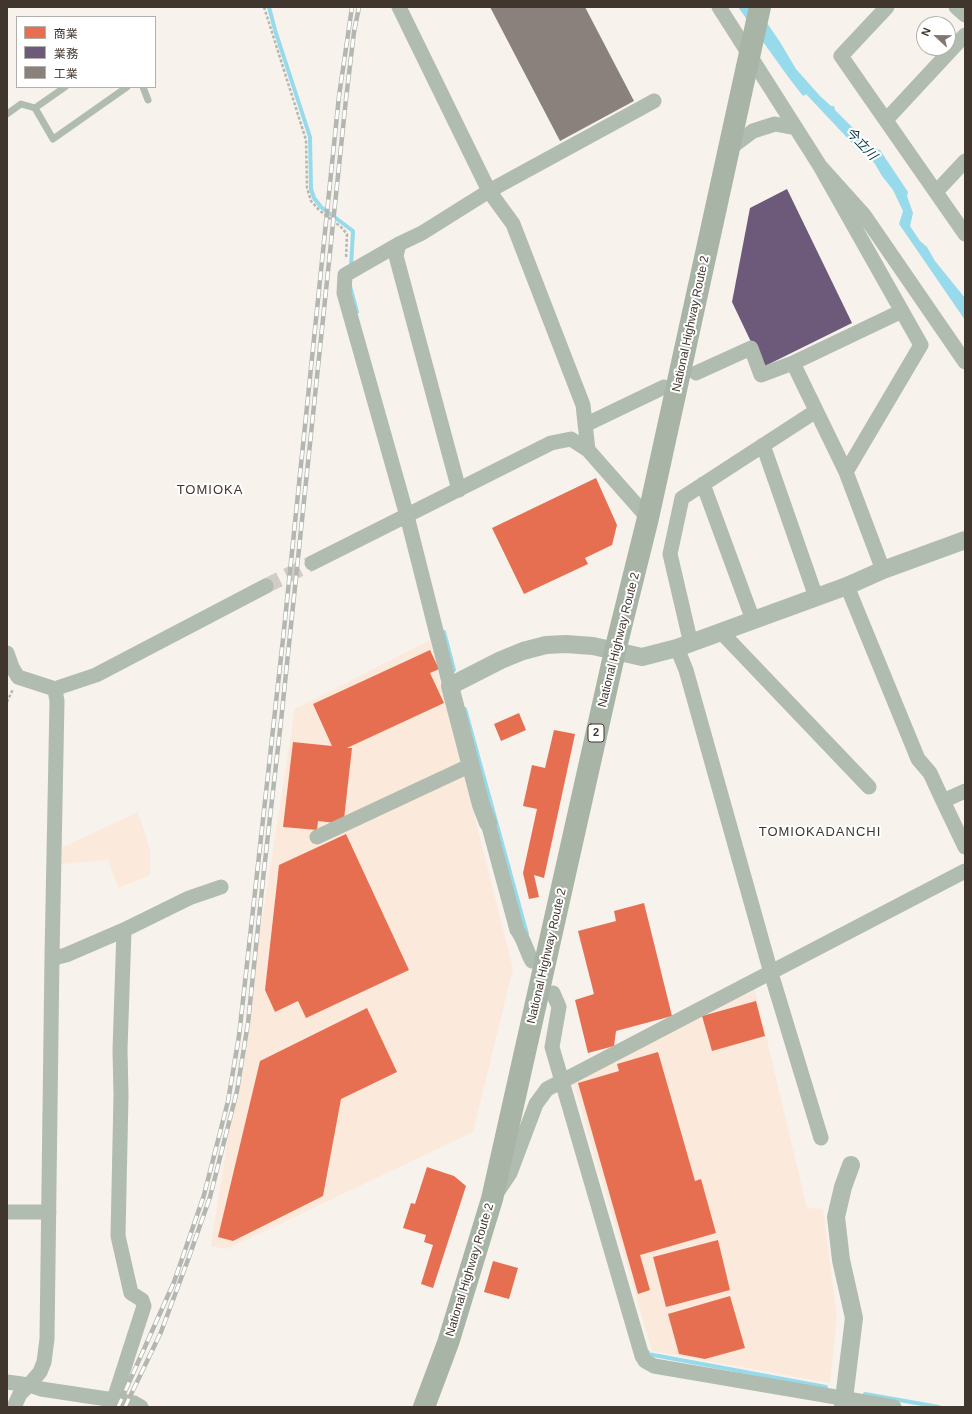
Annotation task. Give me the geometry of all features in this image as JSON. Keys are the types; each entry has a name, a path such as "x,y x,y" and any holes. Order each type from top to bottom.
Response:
{"highway":[{"name":"National Highway Route 2","path":"424,1407 448,1343 492,1199 615,651 648,518 760,7"}],"street":[{"path":"399,7 489,191 512,224 584,405 588,450"},
{"path":"718,7 820,166 921,345 846,472"},
{"path":"887,7 841,56 965,234"},
{"path":"956,7 965,15"},
{"path":"886,120 965,35"},
{"path":"532,961 526,949 523,938 517,930 488,823 481,805 450,686 411,514 344,293 349,273 399,244 422,233 489,191 654,101"},
{"path":"729,149 756,130 775,124 796,128"},
{"path":"936,192 965,161"},
{"path":"820,166 864,215 965,362"},
{"path":"399,244 396,256 459,490"},
{"path":"696,373 751,348 761,375 793,363 902,311"},
{"path":"793,363 846,472 883,570"},
{"path":"585,425 664,387"},
{"path":"816,411 682,498 670,554 684,646 686,670 771,973 821,1138"},
{"path":"312,563 551,443 571,439 588,450 648,518"},
{"path":"763,445 816,597"},
{"path":"703,484 753,620"},
{"path":"450,686 501,660 523,651 546,645 566,644 593,646 642,657 684,646 847,586 883,570 965,540"},
{"path":"55,690 96,675 266,586"},
{"path":"847,586 918,759 930,773 965,847"},
{"path":"722,633 869,787"},
{"path":"7,652 12,667 18,678 55,690"},
{"path":"14,1407 20,1394 30,1385 40,1372 44,1362 48,1339 48,1212 57,701 55,690"},
{"path":"317,837 471,766"},
{"path":"943,801 965,791"},
{"path":"492,1199 510,1173 536,1104 547,1089 965,871"},
{"path":"52,958 66,955 124,930 189,898 221,887"},
{"path":"114,1399 144,1306 142,1300 131,1293 118,1236 121,1095 120,1050 124,930"},
{"path":"553,993 559,1007 552,1047 566,1080 642,1356 645,1361 654,1366 843,1402 894,1407"},
{"path":"843,1402 854,1318 841,1260 836,1217 843,1187 851,1165"},
{"path":"7,1212 48,1212"},
{"path":"7,1382 30,1385 41,1389 114,1399 134,1403 141,1407"}],"lane":[{"path":"35,108 64,88"},
{"path":"7,114 21,104 35,108 53,140 126,88"},
{"path":"142,88 148,100"}],"path":[{"path":"264,7 306,140 307,188 311,200 319,210 341,227 347,234 349,273"}],"shaded area":[{"path":"430,640 513,969 473,1132 227,1249 211,1246 295,709"},
{"path":"138,812 150,849 150,875 118,888 108,860 61,864 61,848"},
{"path":"755,990 807,1208 823,1209 837,1316 830,1383 652,1351 573,1082"}],"water":[{"name":"今立川","path":"738,7 756,7 796,69 820,96 831,106 834,106 835,110 853,128 855,133 870,149 874,148 880,150 908,192 907,196 913,213 910,226 920,241 927,247 935,261 965,298 965,320 899,224 903,211 893,190 875,164 866,153 852,143 806,94 803,96"}],"building: 商業":[{"path":"596,478 617,525 612,545 585,558 588,564 524,594 492,528"},
{"path":"430,650 439,669 430,673 444,703 347,748 352,748 344,819 335,823 318,821 317,830 283,827 293,742 332,746 313,704"},
{"path":"519,713 526,730 501,741 494,724"},
{"path":"554,730 575,734 544,878 534,875 539,897 529,899 523,873 537,809 523,806 532,765 545,768"},
{"path":"346,834 409,970 306,1018 298,1001 275,1012 265,990 279,865"},
{"path":"644,903 672,1016 616,1031 614,1046 588,1053 575,1000 594,994 578,931 616,921 614,911"},
{"path":"756,1001 765,1036 712,1051 702,1016"},
{"path":"367,1008 397,1072 341,1099 323,1196 233,1241 218,1237 260,1061"},
{"path":"658,1052 695,1181 701,1179 716,1233 640,1255 650,1290 638,1294 578,1083 619,1071 617,1064"},
{"path":"427,1167 454,1176 466,1186 433,1288 421,1284 433,1245 424,1242 426,1235 403,1228 411,1203 415,1204"},
{"path":"718,1240 730,1290 666,1307 653,1257"},
{"path":"493,1261 518,1268 509,1299 484,1292"},
{"path":"730,1296 745,1348 705,1359 679,1354 668,1314"}],"building: 業務":[{"path":"787,189 852,323 763,367 732,302 750,208"}],"building: 工業":[{"path":"490,7 585,7 634,101 560,141"}],"waterway":[{"path":"269,7 310,137 311,189 314,198 321,207 353,231 351,267"},
{"path":"350,286 357,312"},
{"path":"444,632 454,670"},
{"path":"465,709 527,934"},
{"path":"648,1352 648,1354 826,1387"},
{"path":"865,1394 939,1407"}],"tunnel":[{"path":"266,586 312,563"}],"railway":[{"path":"118,1407 174,1282 204,1195 228,1101 239,1036 283,639 339,96 352,7"},
{"path":"125,1407 161,1332 189,1257 210,1197 237,1091 248,1023 346,99 354,32 359,7"}],"district":[{"name":"TOMIOKA","path":"210,490"},
{"name":"TOMIOKADANCHI","path":"820,832"}]}
